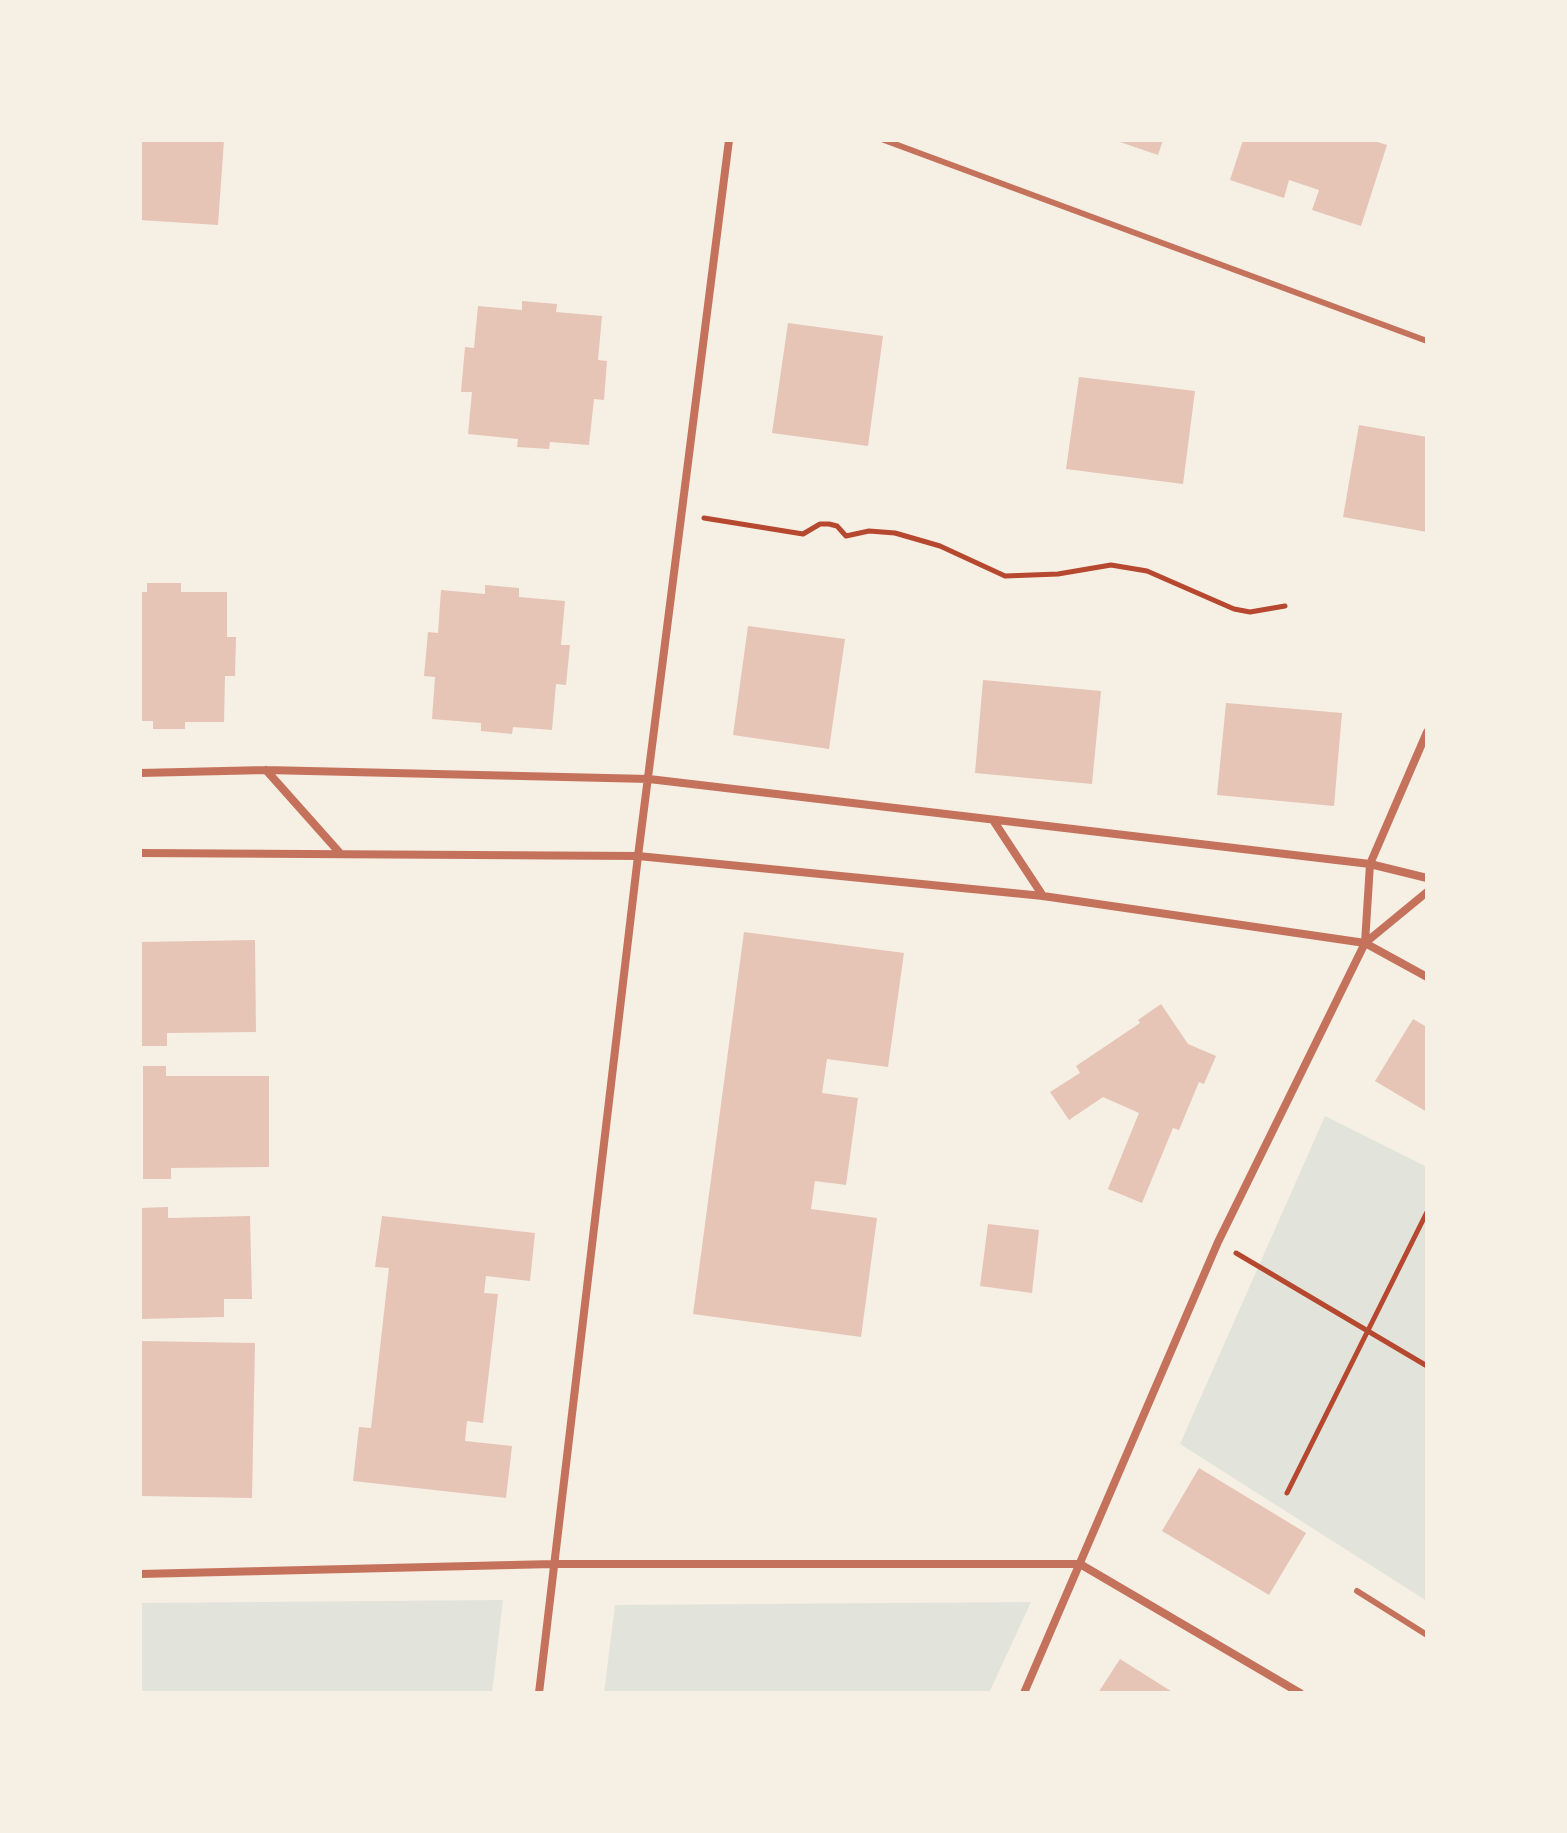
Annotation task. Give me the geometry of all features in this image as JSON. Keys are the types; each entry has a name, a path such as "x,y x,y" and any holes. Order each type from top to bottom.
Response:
{"street":[{"path":"539,1693 638,856 729,140"},
{"path":"1024,1693 1218,1242 1365,943 1370,864 1427,732"},
{"path":"266,770 339,852"},
{"path":"140,773 266,770 649,779 1370,864 1427,878"},
{"path":"993,820 1043,896"},
{"path":"140,853 638,856 1043,896 1365,943 1427,977"},
{"path":"1365,943 1427,892"},
{"path":"140,1574 553,1564 1080,1564 1300,1693"}],"lane":[{"path":"884,140 1427,341"},
{"path":"1357,1591 1427,1635"}],"path":[{"path":"683,515 803,534 820,524 837,526 846,536 869,531 895,533 940,546 1005,576 1048,575 1111,565 1147,571 1234,609 1250,612 1285,606"},
{"path":"1287,1493 1427,1212"},
{"path":"1218,1242 1427,1366"}],"shaded area":[{"path":"1325,1116 1427,1167 1427,1601 1180,1444"},
{"path":"503,1600 492,1693 140,1693 140,1603"},
{"path":"1031,1602 989,1693 604,1693 615,1605"}],"building":[{"path":"140,140 224,140 218,225 140,220"},
{"path":"1114,140 1163,140 1158,155"},
{"path":"1243,140 1371,140 1387,145 1361,226 1312,210 1319,190 1289,180 1284,198 1230,180"},
{"path":"522,301 557,304 556,312 602,316 598,360 607,361 604,400 594,399 589,445 550,442 549,449 517,447 518,439 468,434 472,392 461,392 465,347 474,348 478,306 522,310"},
{"path":"788,323 883,336 868,446 772,433"},
{"path":"1079,377 1195,391 1183,484 1066,469"},
{"path":"1359,425 1427,437 1427,532 1343,517"},
{"path":"147,583 181,583 181,592 227,592 227,637 236,637 235,676 225,676 224,722 185,722 185,729 153,729 153,721 140,721 140,592 147,592"},
{"path":"485,585 519,588 519,597 565,601 561,645 570,645 566,685 556,684 552,730 513,727 512,734 481,731 481,723 432,719 435,677 424,676 428,632 438,633 441,590 485,594"},
{"path":"748,626 845,639 829,749 733,735"},
{"path":"983,680 1101,691 1092,784 975,773"},
{"path":"1226,703 1342,713 1334,806 1217,795"},
{"path":"744,932 904,953 888,1067 827,1059 822,1093 858,1098 846,1185 815,1181 811,1209 877,1218 861,1337 693,1314"},
{"path":"255,940 256,1032 167,1033 167,1046 140,1046 140,942"},
{"path":"1161,1004 1188,1044 1216,1056 1204,1084 1199,1082 1179,1130 1173,1128 1142,1203 1108,1189 1139,1113 1103,1097 1069,1120 1050,1092 1080,1073 1076,1066 1140,1023 1138,1020"},
{"path":"1413,1019 1427,1027 1427,1112 1375,1081"},
{"path":"143,1066 166,1066 166,1076 269,1076 269,1167 171,1168 171,1179 143,1179"},
{"path":"168,1207 168,1218 250,1216 252,1299 224,1299 224,1317 140,1319 140,1208"},
{"path":"382,1216 535,1233 530,1281 486,1276 484,1293 498,1294 483,1423 467,1421 465,1441 512,1446 506,1498 353,1481 359,1427 371,1428 389,1268 375,1267"},
{"path":"988,1224 1039,1230 1032,1293 980,1286"},
{"path":"140,1341 255,1343 252,1498 140,1496"},
{"path":"1199,1468 1306,1533 1269,1595 1162,1531"},
{"path":"1120,1659 1174,1693 1098,1693"}]}
